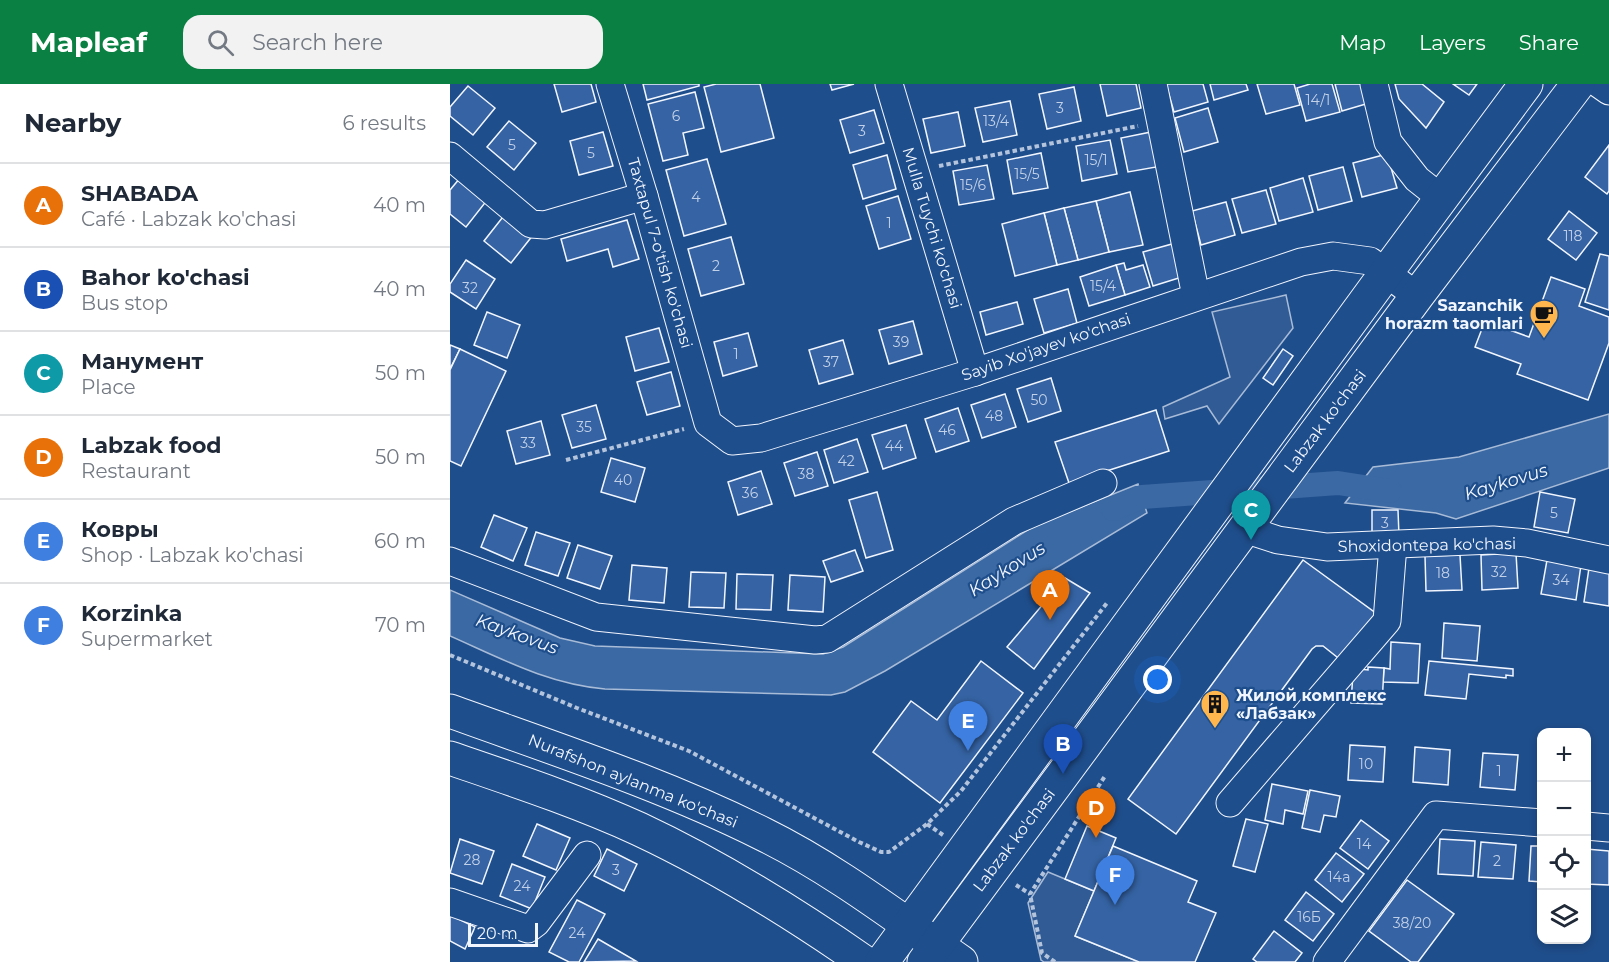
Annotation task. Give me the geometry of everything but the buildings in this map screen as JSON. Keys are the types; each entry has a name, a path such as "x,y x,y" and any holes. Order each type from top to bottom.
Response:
{"main road":[{"path":"882,962 1526,84"},
{"name":"Labzak ko'chasi","path":"941,956 1252,520 1417,296 1578,84"},
{"name":"Nurafshon aylanma ko'chasi","path":"450,711 689,799 764,834 838,875 908,925 941,956"},
{"path":"524,783 536,776 542,766 544,754 537,742"},
{"path":"450,758 568,799 662,840 759,894 864,962"}],"street":[{"name":"Taxtapul 7-o'tish ko'chasi","path":"610,84 708,423"},
{"name":"Mulla Tuychi ko'chasi","path":"889,84 975,372"},
{"path":"1153,84 1196,296"},
{"path":"1374,84 1388,142 1417,179 1441,198"},
{"path":"1599,84 1609,91"},
{"path":"450,156 531,224 545,225 644,196"},
{"name":"Sayib Xo'jayev ko'chasi","path":"708,423 732,441 761,438 975,372 1301,262 1333,256 1370,261 1417,296"},
{"path":"450,561 583,614 596,617 815,640 827,639 1014,521 1103,483"},
{"name":"Shoxidontepa ko'chasi","path":"1252,520 1278,540 1327,547 1492,540 1527,543 1609,560"},
{"path":"1230,802 1387,621 1393,545"},
{"path":"1327,962 1436,815 1537,823"},
{"path":"1591,826 1609,828"},
{"path":"450,902 528,929 536,923 587,855"}],"path":[{"path":"915,171 1160,122"},
{"path":"566,460 708,423"},
{"path":"450,656 689,751 881,852 888,852 927,824 961,791 1114,594"},
{"path":"1055,962 1042,953 1030,894 1105,776"},
{"path":"927,824 951,840"},
{"path":"1014,884 1030,894"}],"shaded area":[{"path":"1286,295 1293,328 1219,424 1207,406 1165,419 1163,407 1230,377 1212,312"},
{"path":"1048,872 1094,891 1075,936 1139,962 1044,962 1041,960 1028,903"}],"water":[{"path":"1609,414 1609,468 1456,519 1436,513 1345,503 1373,467 1459,457"},
{"path":"1138,484 1147,513 885,671 845,692 831,695 605,689 564,682 545,676 507,662 450,636 450,590 560,638 595,646 823,654 843,647 1034,526"}],"waterway":[{"name":"Kaykovus","path":"1113,509 1142,497 1338,483 1390,491"}],"place":[{"name":"Sazanchik horazm taomlari","path":"1544,340"},
{"name":"Манумент","path":"1251,540"},
{"name":"SHABADA","path":"1050,620"},
{"name":"Жилой комплекс «Лабзак»","path":"1215,730"},
{"name":"Ковры","path":"968,751"},
{"name":"Bahor ko'chasi","path":"1063,774"},
{"name":"Labzak food","path":"1096,838"},
{"name":"Korzinka","path":"1115,905"}]}
